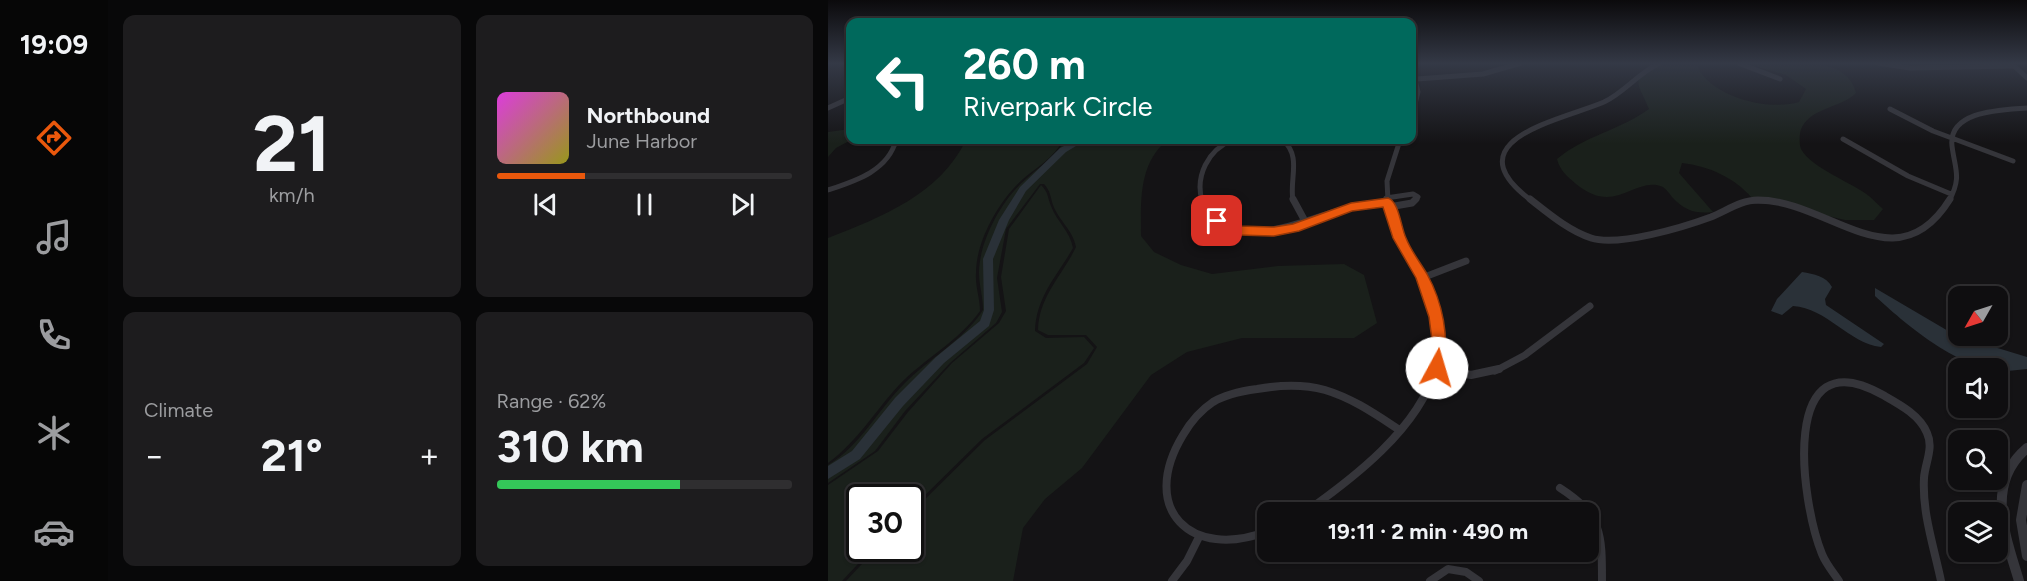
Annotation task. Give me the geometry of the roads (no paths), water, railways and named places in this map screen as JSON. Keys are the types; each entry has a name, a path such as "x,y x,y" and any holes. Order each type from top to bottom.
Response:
{"street":[{"path":"1620,90 1612,97 1533,126 1514,139 1507,148 1503,169 1517,188 1579,233 1607,242 1635,239 1715,215 1744,201 1768,200 1783,202 1868,234 1901,239 1924,229 1942,210 1951,194 1958,174 1952,138 1956,129 1973,116 2027,108"},
{"path":"828,106 846,99"},
{"path":"1890,109 1952,138 2013,161"},
{"path":"1843,139 1908,176 1951,194"},
{"path":"828,190 862,177 877,167 891,154 895,144"},
{"path":"1226,144 1214,152 1200,179 1202,201 1210,215 1226,225 1250,232 1274,232 1344,209 1388,202"},
{"path":"1288,144 1293,148 1295,155 1292,195 1306,223"},
{"path":"1319,502 1353,477 1398,429 1419,404 1437,368 1440,333 1422,278 1399,238 1388,202 1389,166 1398,144"},
{"path":"1422,278 1443,273 1466,261"},
{"path":"1437,368 1470,375 1498,370 1590,306"},
{"path":"1839,581 1821,552 1804,452 1809,408 1816,396 1829,385 1846,380 1865,384 1917,419 1927,431 1930,443 1924,477 1926,522 1941,581"},
{"path":"1257,534 1240,538 1199,537 1177,520 1169,506 1165,488 1168,467 1185,430 1212,402 1231,395 1268,387 1293,385 1315,388 1334,393 1398,429"},
{"path":"2019,581 2002,525 2002,502 2008,472 2014,459 2027,448"},
{"path":"2027,484 2020,509 2022,538 2027,556"},
{"path":"1560,488 1583,501 1594,513 1600,531 1602,581"},
{"path":"1172,581 1187,561 1199,537"},
{"path":"1430,581 1448,569 1466,572 1479,581"}],"waterway":[{"path":"828,473 856,455 899,402 940,360 985,323 989,310 988,259 1004,220 1023,189 1063,150 1074,144"}]}
